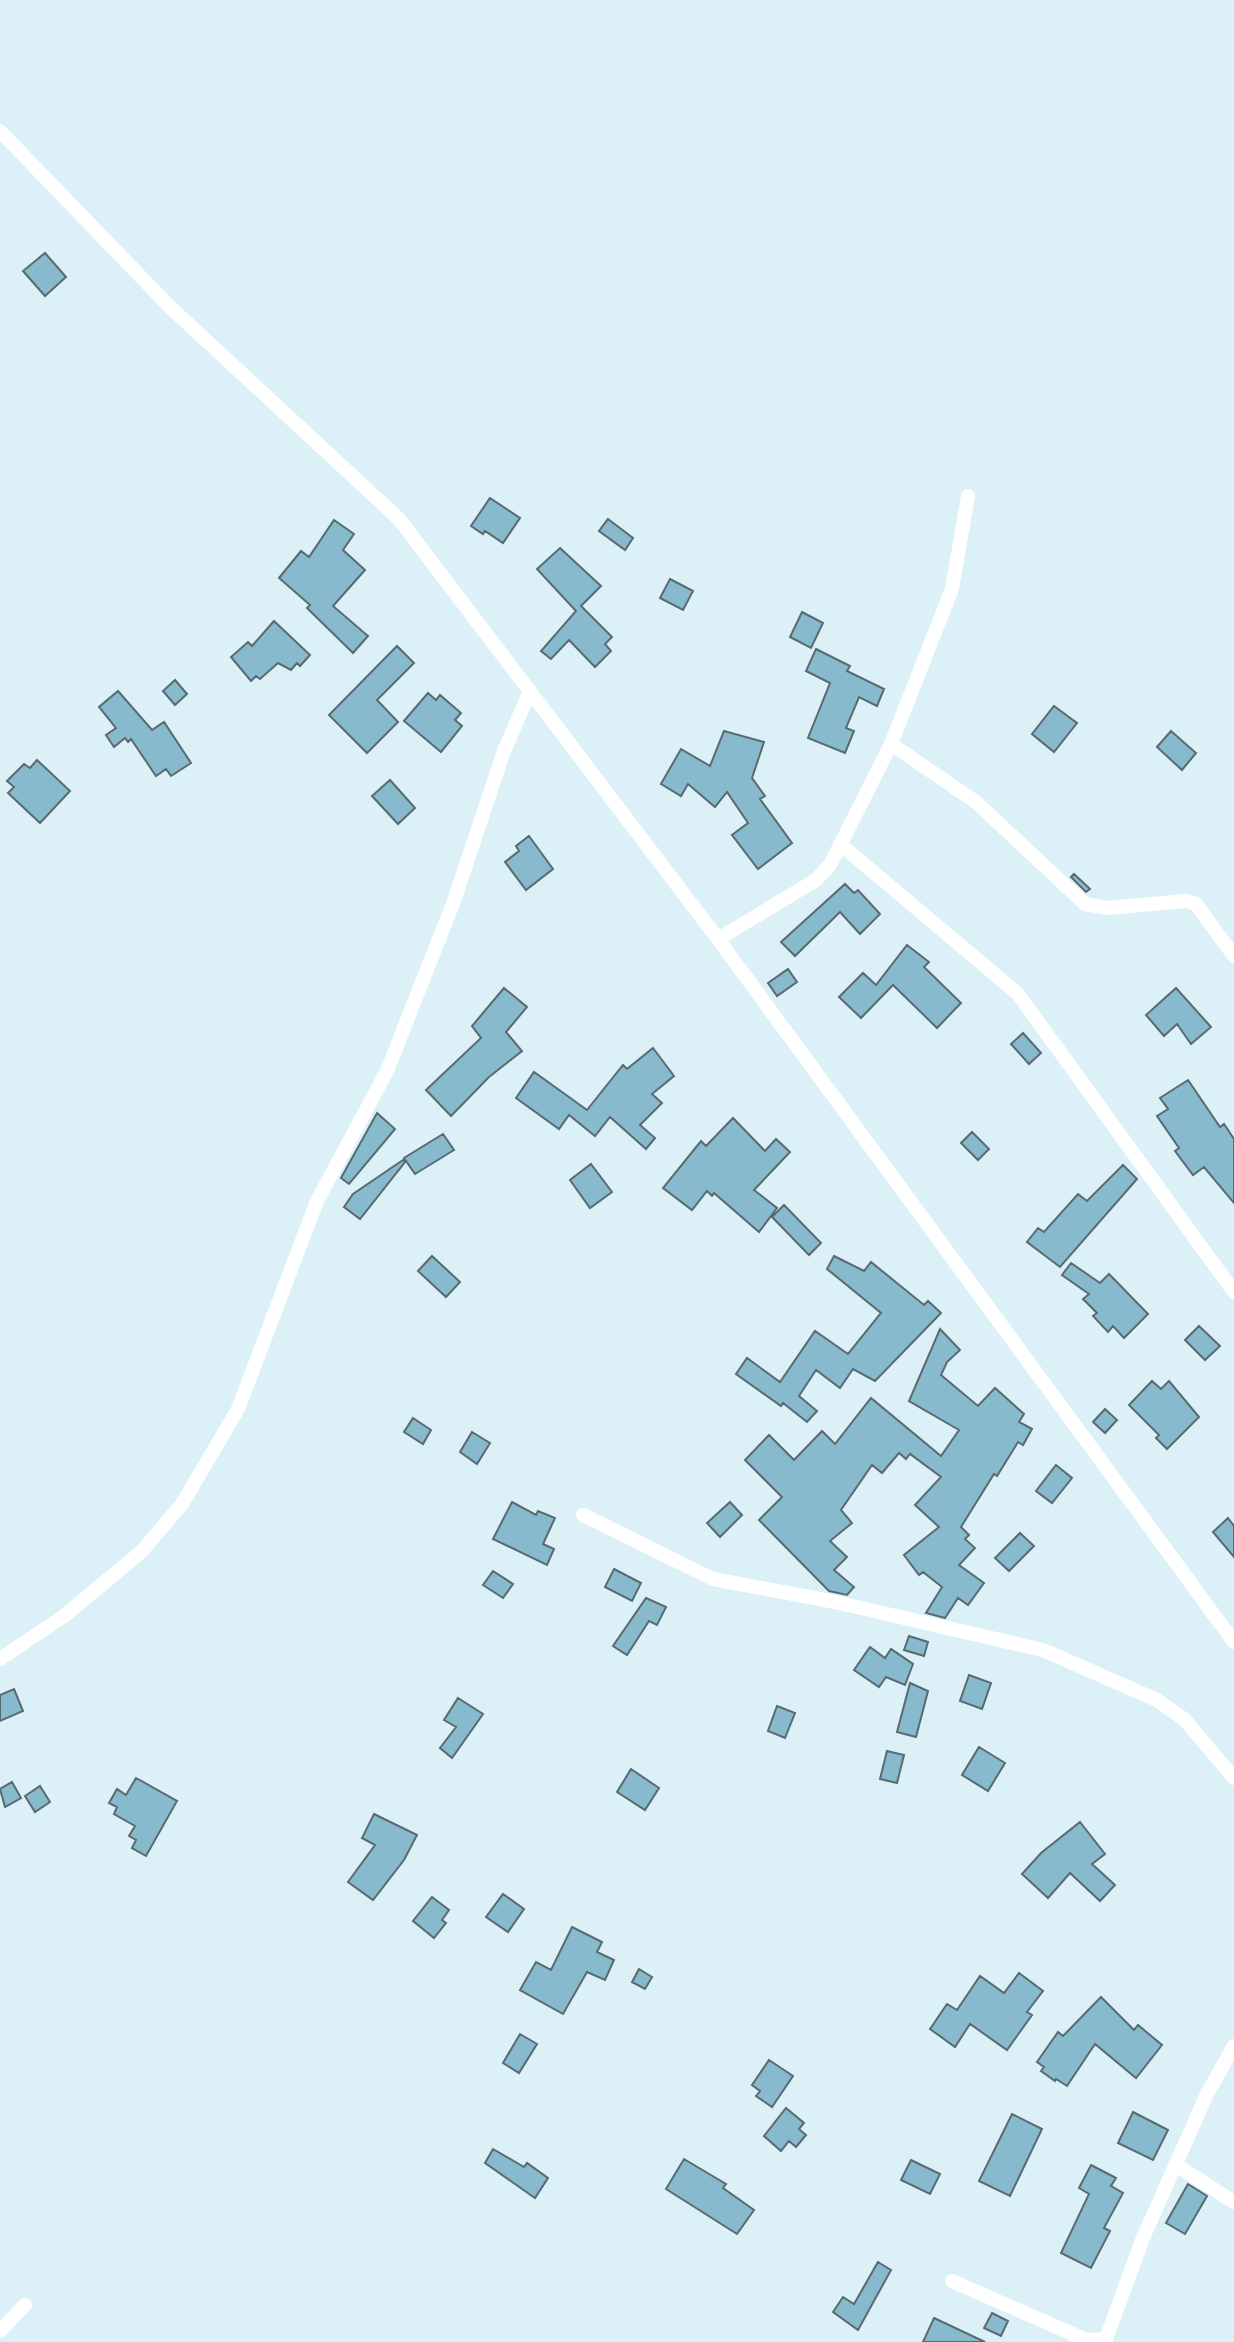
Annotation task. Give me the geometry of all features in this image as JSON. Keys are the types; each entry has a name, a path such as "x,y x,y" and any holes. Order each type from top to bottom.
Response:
{"street":[{"path":"0,131 170,307 399,519 718,940 1234,1642"},
{"path":"718,940 816,880 830,865 891,744 952,589 968,496"},
{"path":"0,1659 64,1616 141,1552 182,1504 238,1409 317,1201 387,1071 454,901 504,751 530,691"},
{"path":"891,744 976,802 1085,904 1107,908 1186,901 1196,905 1234,956"},
{"path":"840,844 1018,994 1234,1292"},
{"path":"583,1515 713,1578 835,1602 1043,1650 1157,1700 1184,1719 1234,1778"},
{"path":"952,2280 1086,2340 1106,2339 1143,2238 1207,2094 1234,2046"},
{"path":"1176,2165 1234,2202"},
{"path":"0,2332 25,2305"}],"building":[{"path":"45,253 66,277 45,296 23,271"},
{"path":"490,498 520,518 503,543 485,531 483,534 471,526"},
{"path":"608,519 633,538 625,550 599,531"},
{"path":"334,520 354,534 343,550 365,570 333,606 368,636 353,653 307,608 310,605 279,578 301,551 309,557"},
{"path":"560,548 601,586 581,606 612,637 605,644 611,651 595,667 569,640 551,659 541,651 576,611 537,569"},
{"path":"670,579 693,591 683,610 660,598"},
{"path":"802,612 823,623 811,648 790,637"},
{"path":"274,621 310,655 300,666 297,663 291,670 278,663 260,679 256,676 251,681 231,657 248,642 252,646"},
{"path":"397,646 414,663 377,700 398,722 367,753 329,715"},
{"path":"816,649 850,666 847,671 884,689 877,706 859,697 846,728 854,731 845,753 808,738 830,683 806,671"},
{"path":"175,680 187,694 175,705 163,691"},
{"path":"118,691 152,730 164,722 191,763 171,776 166,769 156,776 131,739 128,742 125,738 114,747 106,735 116,728 99,707"},
{"path":"428,693 436,700 440,695 461,713 455,720 462,726 441,752 404,721"},
{"path":"1054,706 1077,723 1054,752 1032,734"},
{"path":"724,731 764,742 752,778 765,796 760,799 792,843 758,869 732,835 748,823 727,792 715,807 688,784 681,796 661,784 681,749 710,766"},
{"path":"1171,731 1196,753 1182,770 1157,747"},
{"path":"37,760 70,791 40,823 8,793 14,787 7,781 24,764 30,768"},
{"path":"390,780 415,808 398,824 372,796"},
{"path":"529,836 553,869 526,890 505,862 519,851 516,846"},
{"path":"1074,874 1090,889 1086,892 1071,877"},
{"path":"845,884 854,893 858,890 880,914 860,934 840,912 795,956 781,942"},
{"path":"907,945 929,962 924,967 961,1003 937,1028 893,985 861,1018 839,997 863,973 876,985"},
{"path":"788,969 797,982 777,996 768,983"},
{"path":"504,988 527,1007 506,1032 522,1051 489,1077 451,1116 426,1090 481,1038 472,1026"},
{"path":"1176,988 1211,1027 1191,1044 1177,1024 1164,1036 1146,1015"},
{"path":"1023,1033 1041,1053 1029,1064 1011,1044"},
{"path":"653,1048 674,1076 652,1094 662,1103 640,1125 655,1138 646,1149 610,1117 595,1136 569,1115 559,1129 516,1098 534,1072 587,1110 623,1065 627,1069"},
{"path":"1188,1080 1220,1127 1224,1124 1234,1139 1234,1203 1204,1167 1193,1175 1175,1151 1179,1148 1157,1116 1168,1109 1160,1098"},
{"path":"377,1113 395,1129 349,1184 341,1178"},
{"path":"733,1118 765,1151 776,1139 790,1152 754,1190 777,1208 759,1232 714,1193 712,1196 707,1191 692,1210 663,1188 701,1141 706,1146"},
{"path":"972,1132 989,1149 978,1160 961,1143"},
{"path":"443,1134 454,1150 415,1174 404,1158"},
{"path":"403,1160 405,1162 360,1219 344,1207 353,1194"},
{"path":"591,1164 612,1192 590,1208 570,1180"},
{"path":"1123,1165 1137,1179 1060,1267 1027,1242 1038,1228 1044,1232 1078,1194 1087,1201"},
{"path":"784,1205 821,1243 809,1255 772,1217"},
{"path":"432,1256 460,1282 446,1297 418,1271"},
{"path":"834,1256 864,1271 871,1262 924,1305 928,1301 941,1313 875,1381 853,1369 840,1388 816,1370 799,1396 817,1411 807,1422 783,1403 781,1406 736,1374 747,1358 780,1382 815,1331 848,1354 881,1313 827,1269"},
{"path":"1071,1263 1100,1283 1109,1274 1148,1314 1124,1338 1113,1326 1108,1332 1093,1316 1097,1313 1083,1299 1089,1294 1062,1275"},
{"path":"1199,1326 1220,1346 1205,1360 1185,1340"},
{"path":"940,1329 960,1350 947,1362 941,1375 978,1406 995,1388 1024,1414 1019,1422 1032,1429 1023,1445 1018,1442 997,1476 994,1474 961,1527 969,1535 965,1539 975,1548 959,1565 984,1583 968,1605 958,1598 945,1618 926,1613 942,1587 923,1572 919,1575 904,1555 939,1527 915,1505 941,1477 910,1454 906,1459 899,1453 882,1473 872,1465 841,1510 852,1523 830,1541 847,1557 834,1570 854,1587 847,1595 829,1591 759,1520 782,1497 745,1460 769,1435 794,1460 822,1431 835,1444 871,1398 941,1456 959,1430 909,1401"},
{"path":"1152,1381 1161,1389 1169,1381 1199,1417 1167,1449 1156,1438 1159,1435 1129,1405"},
{"path":"1105,1409 1117,1420 1105,1433 1093,1422"},
{"path":"413,1418 431,1430 423,1444 404,1432"},
{"path":"472,1432 490,1443 477,1464 460,1452"},
{"path":"1056,1465 1072,1478 1052,1503 1036,1491"},
{"path":"512,1502 536,1515 538,1511 555,1518 543,1544 554,1549 547,1565 493,1539"},
{"path":"730,1502 742,1515 720,1537 707,1523"},
{"path":"1228,1518 1234,1526 1234,1557 1213,1532"},
{"path":"1020,1533 1034,1546 1009,1571 995,1558"},
{"path":"614,1569 641,1583 632,1601 605,1587"},
{"path":"493,1571 513,1584 503,1598 483,1585"},
{"path":"646,1598 666,1607 657,1625 649,1621 627,1655 613,1646"},
{"path":"909,1636 928,1642 924,1656 904,1650"},
{"path":"870,1647 885,1658 891,1649 913,1664 905,1685 886,1677 879,1687 854,1670"},
{"path":"969,1675 991,1683 982,1709 960,1701"},
{"path":"910,1683 928,1691 916,1737 897,1732"},
{"path":"14,1689 23,1711 0,1721 0,1695"},
{"path":"458,1698 483,1714 452,1758 440,1748 456,1727 444,1720"},
{"path":"777,1706 795,1713 785,1738 768,1731"},
{"path":"979,1747 1005,1763 988,1791 962,1775"},
{"path":"887,1751 904,1755 897,1783 880,1779"},
{"path":"631,1769 659,1788 645,1810 617,1792"},
{"path":"136,1778 177,1801 146,1856 132,1848 136,1840 129,1836 135,1826 114,1814 117,1807 109,1803 117,1789 126,1795"},
{"path":"12,1782 21,1798 5,1807 0,1789"},
{"path":"40,1786 50,1802 35,1812 25,1796"},
{"path":"374,1814 417,1835 404,1860 373,1900 348,1882 375,1845 362,1838"},
{"path":"1080,1822 1105,1854 1092,1864 1115,1885 1100,1901 1070,1873 1048,1898 1022,1874 1041,1853"},
{"path":"503,1894 524,1909 508,1932 486,1917"},
{"path":"432,1897 449,1910 442,1920 446,1923 434,1938 413,1921"},
{"path":"572,1927 602,1942 597,1952 614,1960 605,1980 587,1972 563,2014 520,1990 536,1962 551,1970"},
{"path":"639,1969 652,1977 645,1989 632,1982"},
{"path":"1019,1973 1043,1991 1027,2012 1032,2015 1007,2050 970,2024 955,2047 930,2029 947,2004 957,2010 980,1976 1004,1993"},
{"path":"1101,1997 1134,2030 1138,2025 1162,2045 1136,2078 1095,2044 1067,2086 1056,2079 1055,2081 1041,2071 1044,2067 1037,2062 1058,2032 1063,2036"},
{"path":"520,2034 537,2044 519,2073 503,2063"},
{"path":"769,2060 793,2076 772,2107 756,2096 760,2091 752,2085"},
{"path":"786,2108 804,2123 799,2129 806,2135 796,2147 789,2141 781,2151 764,2136"},
{"path":"1133,2112 1168,2130 1153,2160 1118,2143"},
{"path":"1012,2114 1042,2129 1010,2196 979,2181"},
{"path":"493,2149 524,2167 527,2163 548,2178 535,2198 485,2163"},
{"path":"684,2159 726,2184 723,2188 754,2210 737,2234 666,2189"},
{"path":"911,2160 940,2174 930,2194 901,2180"},
{"path":"1091,2165 1116,2178 1111,2186 1123,2193 1104,2228 1110,2231 1091,2268 1061,2253 1089,2194 1079,2188"},
{"path":"1188,2184 1207,2196 1185,2234 1166,2223"},
{"path":"878,2262 891,2270 858,2330 833,2312 843,2297 854,2304"},
{"path":"992,2313 1008,2321 1001,2336 984,2328"},
{"path":"934,2318 985,2342 923,2342"}]}
